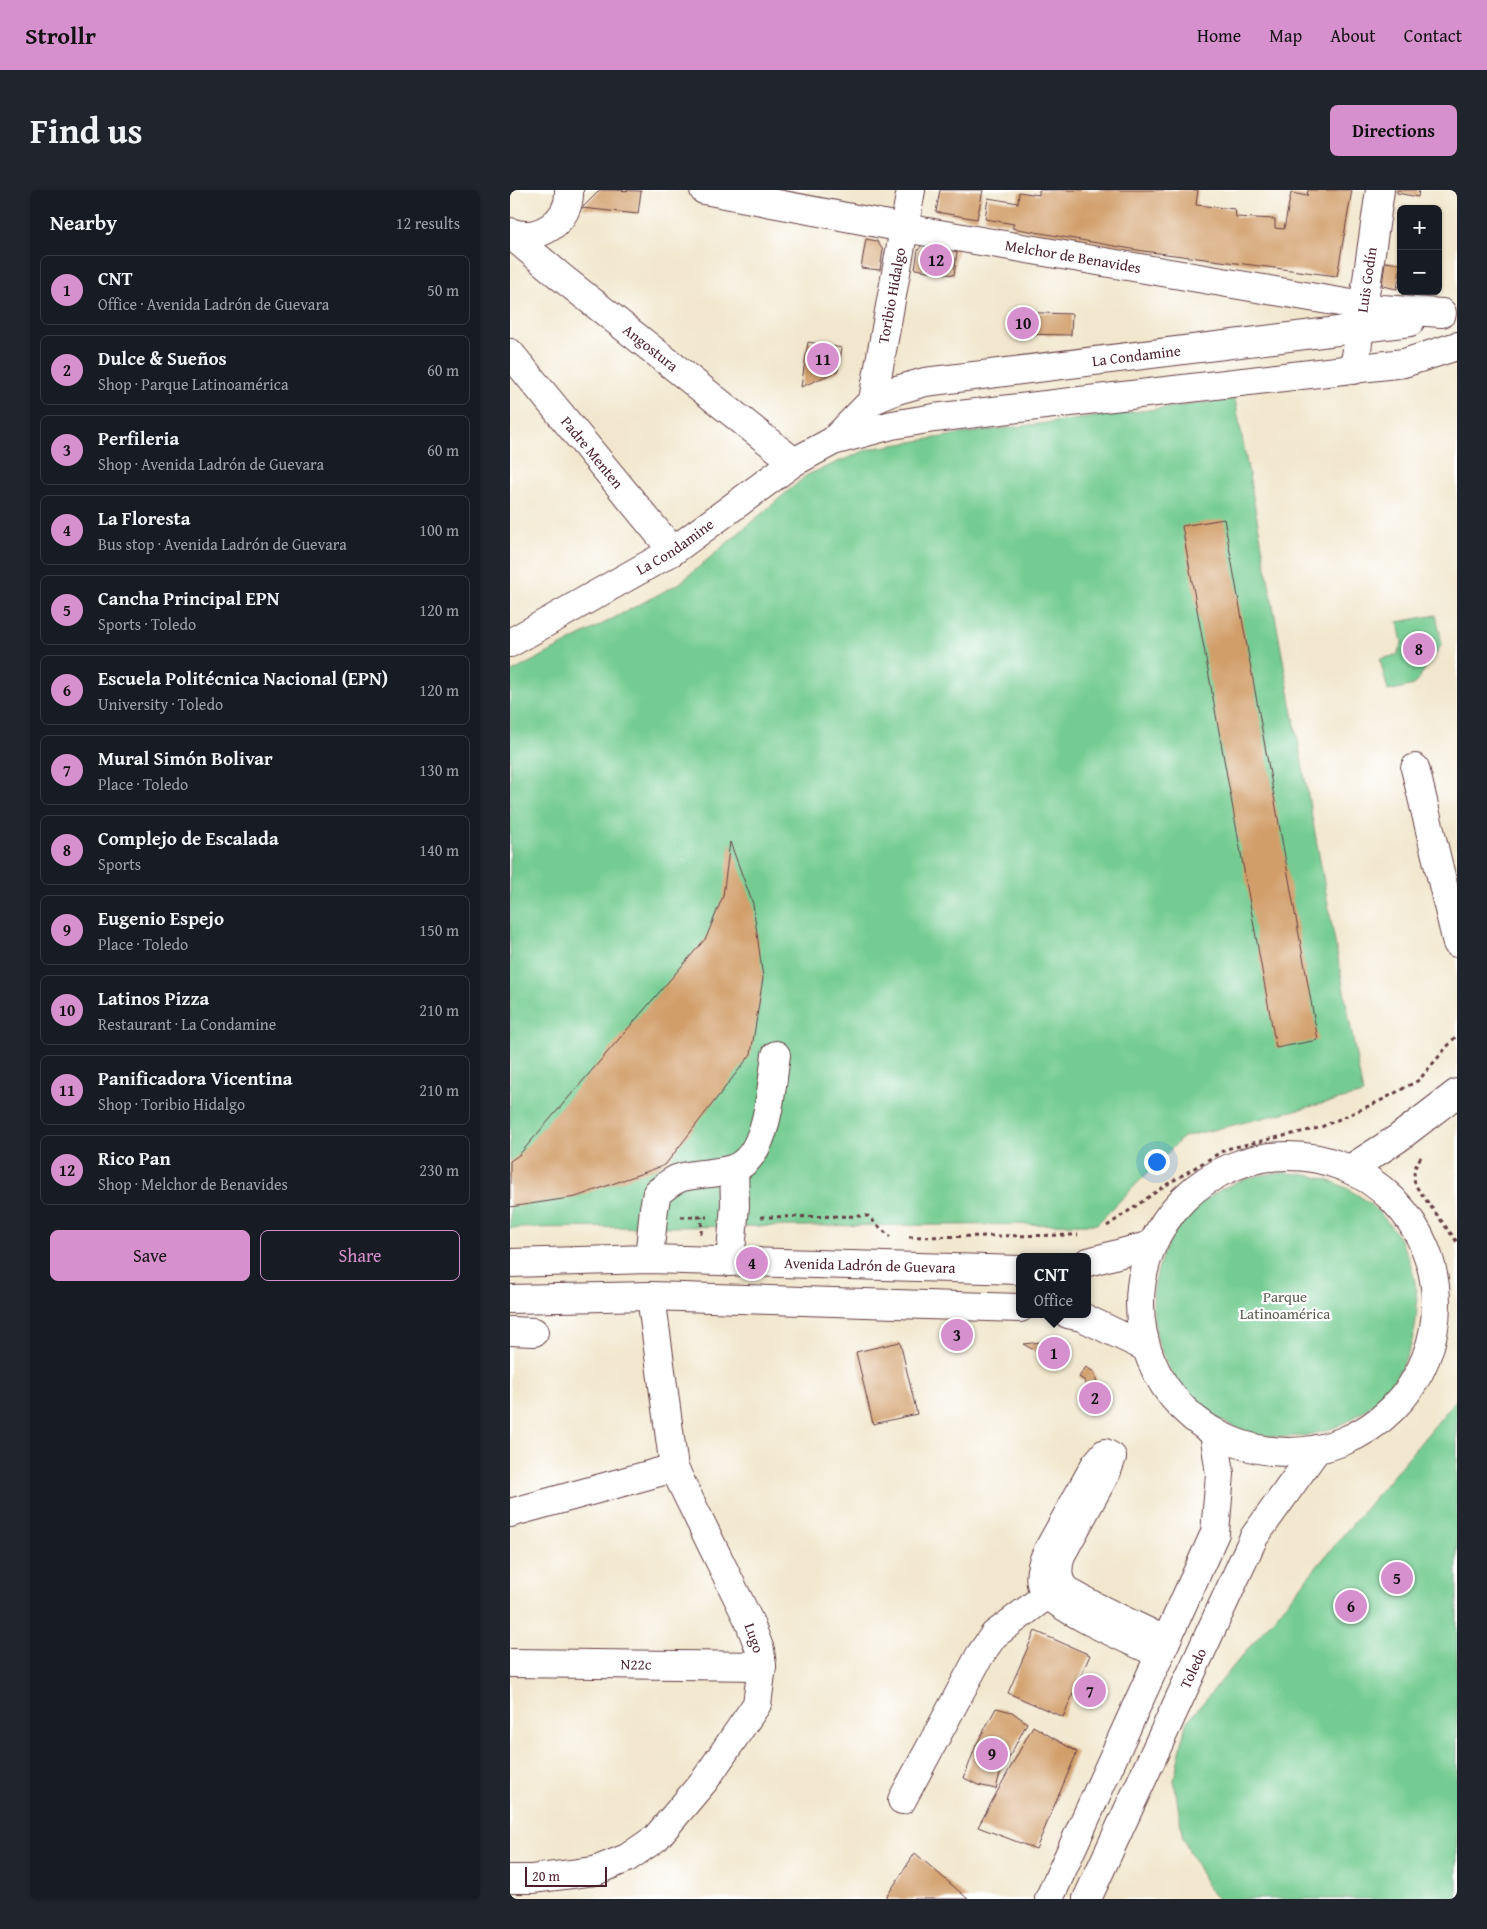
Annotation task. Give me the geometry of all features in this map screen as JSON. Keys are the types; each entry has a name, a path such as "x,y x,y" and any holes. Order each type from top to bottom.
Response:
{"street":[{"path":"510,233 532,235 548,229 561,218 565,211 569,190"},
{"name":"Melchor de Benavides","path":"704,190 1361,318"},
{"name":"Toribio Hidalgo","path":"872,400 911,190"},
{"name":"Luis Godín","path":"1354,370 1380,190"},
{"name":"Angostura","path":"510,233 561,277 794,462"},
{"name":"La Condamine","path":"833,441 872,400 897,390 926,382 1361,318 1411,322 1450,309"},
{"name":"Padre Menten","path":"510,353 673,551"},
{"name":"La Condamine","path":"510,643 673,551 794,462 833,441 892,425 934,418 1354,370 1454,354"},
{"path":"1415,768 1457,943"},
{"path":"649,1259 657,1193 669,1183 681,1177 734,1169 746,1161 756,1150 766,1122 776,1055"},
{"path":"1350,1168 1397,1139 1457,1093"},
{"path":"1304,1156 1350,1168 1386,1191 1414,1223 1447,1304 1416,1381 1390,1412 1356,1436 1317,1449 1282,1452 1247,1446 1214,1432 1184,1410 1178,1403 1161,1381 1146,1347 1140,1319 1139,1292 1151,1245 1176,1205 1213,1176 1257,1159 1304,1156"},
{"path":"730,1262 734,1217 734,1169"},
{"path":"1091,1261 1151,1245"},
{"name":"Avenida Ladrón de Guevara","path":"510,1263 649,1259 1016,1270"},
{"path":"510,1299 651,1296 1016,1308"},
{"name":"Lugo","path":"510,1879 532,1879 595,1871 627,1858 656,1838 705,1780 757,1704 762,1666 760,1650 749,1621 674,1468 651,1296"},
{"path":"1084,1318 1146,1347"},
{"path":"1049,1899 1215,1533 1220,1474 1214,1432"},
{"name":"Toledo","path":"1087,1899 1254,1537 1317,1449"},
{"path":"1105,1453 1112,1457 1107,1471 1061,1555 1058,1569 1059,1578 1062,1586 1076,1596 1163,1648 1062,1606 1048,1595 1041,1583 1040,1574 1044,1558 1094,1465 1105,1453"},
{"path":"510,1513 674,1468"},
{"path":"902,1800 980,1655 994,1636 1048,1595"},
{"name":"N22c","path":"510,1663 762,1666"}],"path":[{"path":"1103,1228 1111,1225 1166,1185 1226,1149 1319,1128 1388,1097 1419,1080 1457,1035"},
{"path":"1424,1153 1415,1165 1413,1174 1415,1185 1457,1242"},
{"path":"654,1217 868,1216 888,1237 898,1237"},
{"path":"908,1237 1080,1235"}],"green space":[{"path":"1235,399 1363,1094 1183,1137 1097,1224 510,1228 510,673 680,583 807,475 869,449 960,434"},
{"path":"1436,615 1442,644 1414,685 1388,691 1380,659 1397,655 1402,643 1398,622"},
{"name":"Parque Latinoamérica","path":"1272,1173 1298,1173 1323,1178 1347,1188 1379,1211 1395,1231 1407,1254 1415,1279 1417,1305 1415,1331 1407,1356 1395,1379 1379,1399 1359,1415 1323,1432 1298,1437 1272,1437 1247,1432 1223,1422 1191,1399 1175,1379 1158,1343 1153,1318 1153,1292 1158,1267 1168,1243 1191,1211 1211,1195 1247,1178"},
{"path":"1457,1399 1457,1899 1218,1899 1210,1891 1183,1839 1174,1780 1186,1723"}],"building":[{"path":"600,190 641,191 638,214 582,208"},
{"path":"940,190 983,190 977,219 936,212"},
{"path":"1039,190 1198,190 1196,205 1235,209 1236,217 1275,219 1275,228 1284,229 1291,193 1307,196 1308,190 1352,190 1337,276 1143,251 1012,228 1014,224 985,219 988,198 1018,203 1019,192 1039,195"},
{"path":"1397,190 1419,190 1418,197 1397,193"},
{"path":"866,239 877,241 883,250 880,270 861,268"},
{"path":"923,244 958,244 954,275 915,269 918,250"},
{"path":"1385,262 1397,264 1397,289 1382,286"},
{"path":"1013,312 1072,314 1071,335 1013,334"},
{"path":"808,342 842,348 838,371 801,387"},
{"path":"1224,519 1318,1040 1276,1048 1182,526"},
{"path":"730,842 753,904 763,978 751,1054 665,1165 576,1197 510,1207 510,1161 519,1155 706,938 723,896"},
{"path":"962,1324 967,1341 951,1345 946,1329"},
{"path":"1051,1341 1066,1350 1058,1364 1023,1344"},
{"path":"900,1342 917,1414 873,1424 856,1352"},
{"path":"1086,1367 1094,1372 1104,1408 1091,1404 1084,1380 1079,1377"},
{"path":"1035,1631 1090,1655 1063,1717 1008,1693"},
{"path":"996,1708 1012,1712 1027,1723 999,1777 996,1789 978,1785 964,1778 976,1745"},
{"path":"1033,1726 1077,1752 1036,1849 978,1827"},
{"path":"915,1853 968,1899 885,1899"}],"place":[{"name":"Rico Pan","path":"936,260"},
{"name":"Latinos Pizza","path":"1023,323"},
{"name":"Panificadora Vicentina","path":"823,359"},
{"name":"Complejo de Escalada","path":"1419,649"},
{"name":"La Floresta","path":"752,1263"},
{"name":"Perfileria","path":"957,1335"},
{"name":"CNT","path":"1054,1353"},
{"name":"Dulce & Sueños","path":"1095,1398"},
{"name":"Cancha Principal EPN","path":"1397,1578"},
{"name":"Escuela Politécnica Nacional (EPN)","path":"1351,1606"},
{"name":"Mural Simón Bolivar","path":"1090,1691"},
{"name":"Eugenio Espejo","path":"992,1754"}]}
